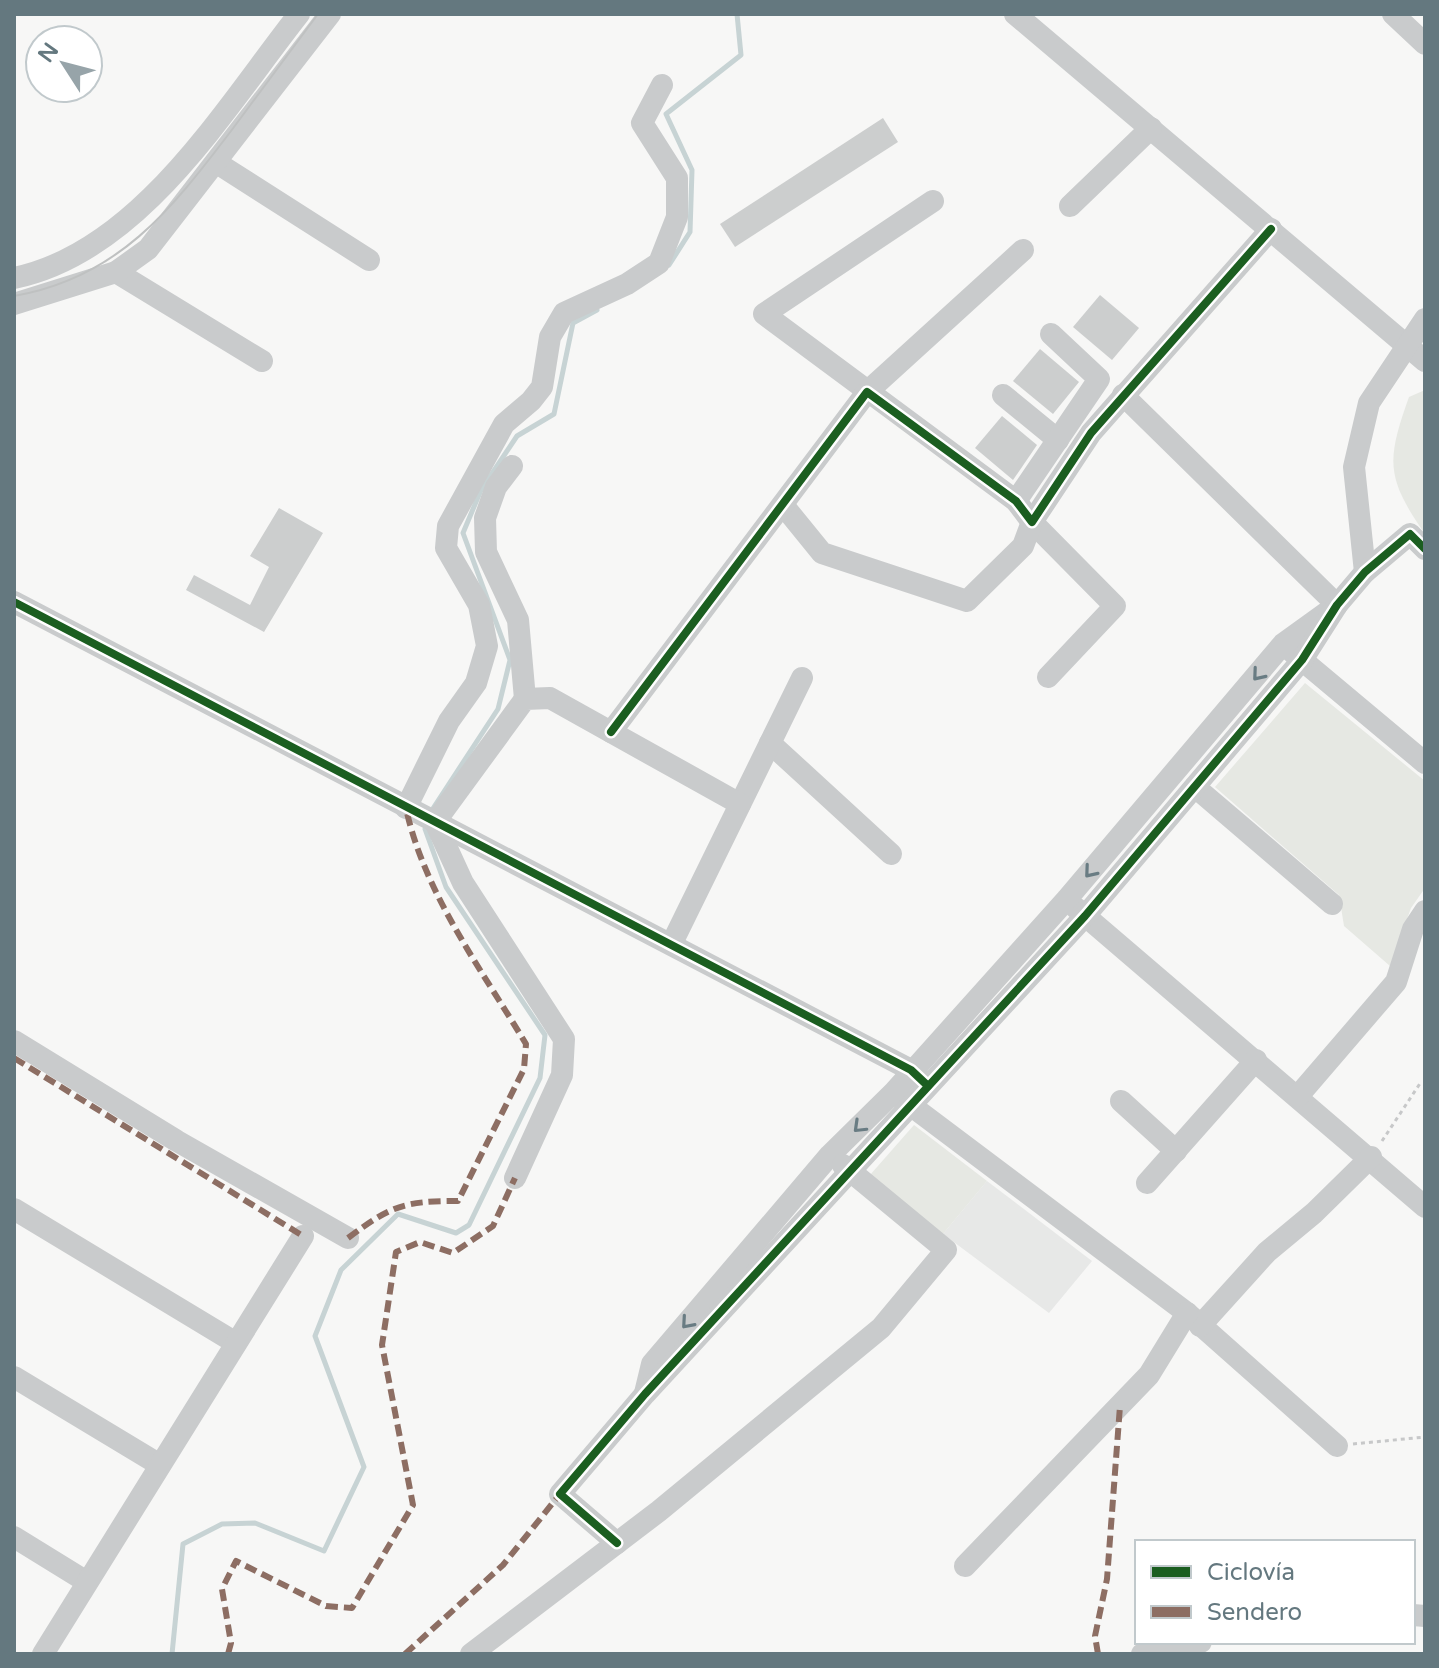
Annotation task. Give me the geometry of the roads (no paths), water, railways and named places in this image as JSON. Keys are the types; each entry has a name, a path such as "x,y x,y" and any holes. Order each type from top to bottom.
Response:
{"street":[{"path":"14,278 70,260 112,230 166,182 299,14"},
{"path":"14,304 116,272 148,249 330,14"},
{"path":"1015,14 1425,361"},
{"path":"1393,14 1425,44"},
{"path":"515,1178 562,1075 564,1039 424,817 449,721 476,683 487,646 479,605 446,548 448,526 504,424 542,387 550,337 564,313 627,284 659,263 677,217 677,178 642,123 662,85"},
{"path":"1070,206 1151,128"},
{"path":"217,163 369,260"},
{"path":"933,201 764,314 1016,501 1032,522 1115,606 1048,677"},
{"path":"783,505 822,553 967,601 1023,546 1032,522 1091,433 1271,229"},
{"path":"611,732 867,392 1023,250"},
{"path":"116,272 262,361"},
{"path":"1365,572 1354,467 1369,403 1425,319"},
{"path":"1016,501 1099,379 1051,334"},
{"path":"1003,395 1058,440"},
{"path":"1123,395 1337,605"},
{"path":"424,817 525,699 518,620 486,552 485,518 496,487 512,466"},
{"path":"645,1394 652,1364 830,1155 902,1099 928,1086 1085,916 1302,660 1337,605 1365,572 1410,534 1425,549"},
{"path":"14,602 672,943 911,1070 928,1086"},
{"path":"617,1543 560,1494 645,1394 852,1173 902,1099 911,1070 1067,899 1283,644 1337,605"},
{"path":"1283,644 1425,763"},
{"path":"672,943 802,678"},
{"path":"525,699 550,698 740,804"},
{"path":"770,743 891,854"},
{"path":"1195,787 1332,904"},
{"path":"1067,899 1371,1157 1425,1207"},
{"path":"1298,1096 1396,982 1413,929 1425,911"},
{"path":"14,1041 177,1141 348,1238"},
{"path":"1147,1183 1256,1060"},
{"path":"902,1099 1194,1319 1337,1446"},
{"path":"1121,1101 1176,1151"},
{"path":"471,1654 617,1543 881,1328 946,1250 830,1155"},
{"path":"965,1566 1149,1375 1194,1319 1314,1213 1371,1157"},
{"path":"14,1209 236,1343"},
{"path":"43,1654 303,1236"},
{"path":"14,1377 160,1465"},
{"path":"14,1537 87,1582"},
{"path":"1142,1654 1191,1644"}],"waterway":[{"path":"669,265 690,232 692,170 666,114 741,55 737,14"},
{"path":"432,810 498,709 510,660 463,533 481,490 517,436 554,414 573,323 597,310"},
{"path":"172,1654 183,1544 222,1524 255,1523 324,1551 364,1467 315,1336 341,1270 398,1214 456,1233 469,1225 540,1078 545,1035 446,887 425,829 427,823"}],"tram line":[{"path":"14,296 51,287 83,274 113,257 139,236 209,160 318,14"}]}
